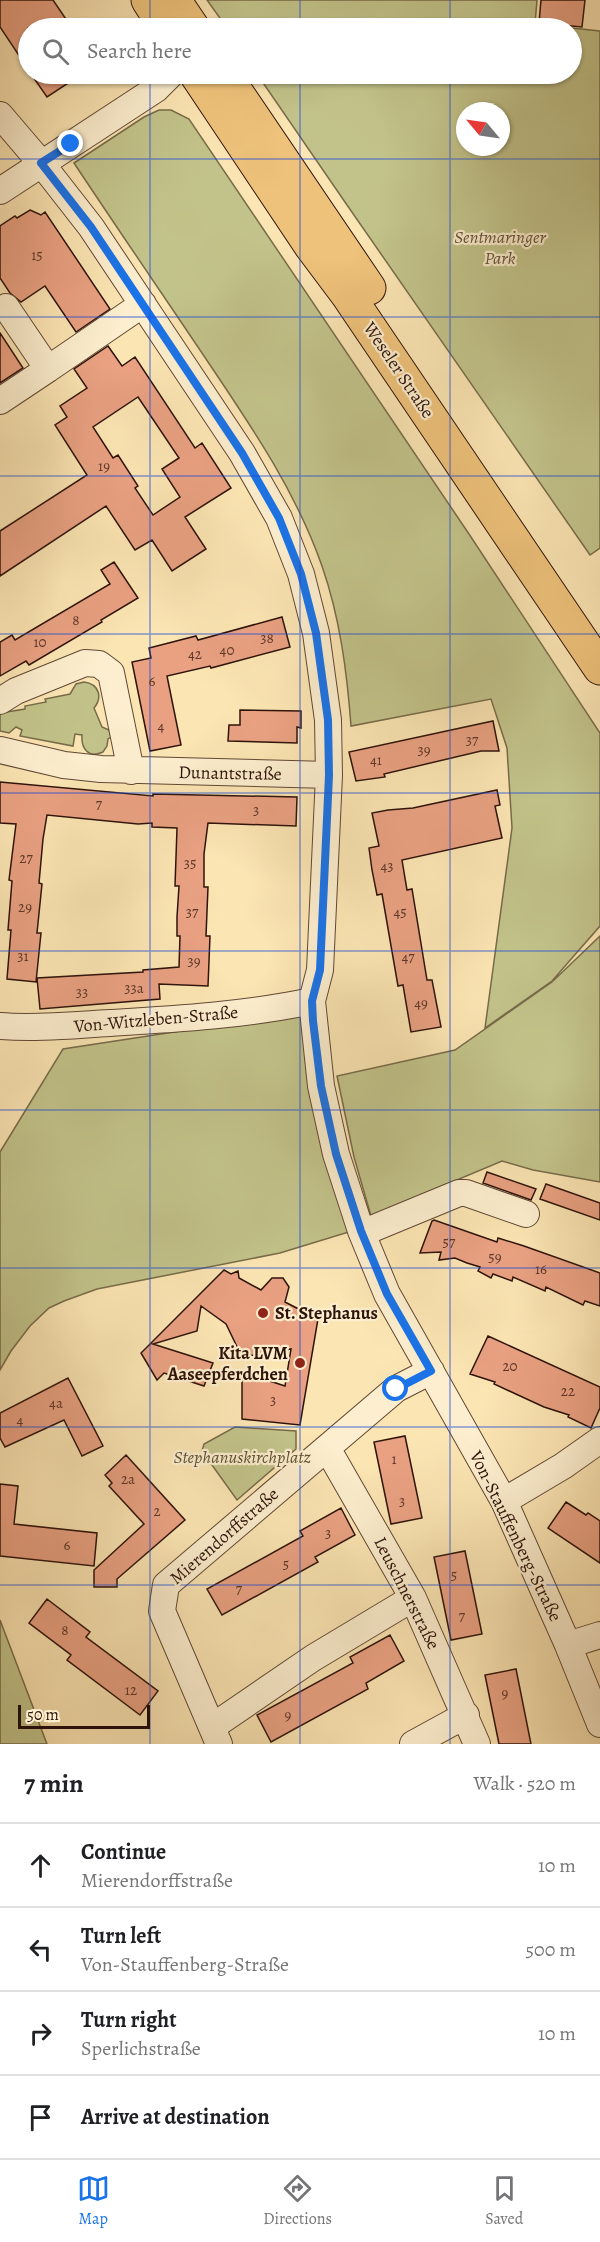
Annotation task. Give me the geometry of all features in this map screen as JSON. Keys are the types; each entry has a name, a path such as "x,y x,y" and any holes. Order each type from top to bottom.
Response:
{"main road":[{"path":"148,0 160,18"},
{"path":"174,0 186,18"},
{"name":"Weseler Straße","path":"203,84 600,668"},
{"name":"Weseler Straße","path":"231,84 552,562 600,626"}],"street":[{"path":"0,191 161,84"},
{"name":"Von-Stauffenberg-Straße","path":"0,115 91,227 242,453 283,527 301,574 316,633 328,720 329,775 320,970 312,1001 320,1075 336,1154 362,1233 387,1294 504,1501 568,1645 600,1724"},
{"path":"0,401 143,304"},
{"path":"6,307 48,369"},
{"path":"0,701 16,691 86,663 99,664 111,673 131,771"},
{"name":"Dunantstraße","path":"0,750 64,765 131,771 329,775"},
{"name":"Von-Witzleben-Straße","path":"0,1026 45,1027 142,1021 281,1008 312,1001"},
{"path":"362,1233 459,1193 466,1193 526,1214"},
{"name":"Mierendorffstraße","path":"413,1598 313,1658 216,1736 162,1611 166,1584 396,1389 431,1371"},
{"path":"504,1501 563,1466 600,1440"},
{"name":"Leuschnerstraße","path":"327,1448 413,1598 477,1744"},
{"path":"568,1645 600,1635"},
{"path":"413,1744 465,1715"}],"green space":[{"name":"Sentmaringer Park","path":"207,0 537,0 536,18 220,18"},
{"name":"Sentmaringer Park","path":"582,29 600,31 600,548 590,555 264,84 582,84"},
{"path":"159,110 171,110 189,119 469,534 600,733 600,926 552,981 485,1028 512,828 507,748 491,699 351,726 345,665 334,605 311,538 285,483 238,406 74,163 144,117"},
{"path":"84,682 93,685 98,692 97,704 94,708 102,727 109,730 111,737 103,752 93,754 86,751 82,735 75,734 73,746 20,736 22,730 16,727 9,733 0,731 0,713 25,709 25,706 46,702 45,699 70,694 76,684"},
{"path":"600,936 600,1182 533,1170 502,1161 371,1216 354,1157 337,1076 455,1050 552,982"},
{"path":"305,1012 352,1231 280,1253 97,1289 64,1301 49,1308 30,1326 0,1370 0,1152 63,1049"},
{"name":"Stephanuskirchplatz","path":"235,1427 296,1431 296,1449 237,1500 202,1451 204,1444"},
{"path":"0,1620 47,1744 0,1744"}],"building":[{"path":"0,0 53,0 65,18 18,18 18,54 0,27"},
{"path":"541,0 585,0 582,27 582,18 539,18"},
{"path":"38,84 67,84 47,97"},
{"path":"30,210 41,215 45,212 110,309 76,332 45,286 21,302 10,293 0,278 0,226"},
{"path":"0,333 23,368 0,383"},
{"path":"108,346 122,366 135,357 195,448 202,443 231,488 185,517 206,549 172,571 152,540 135,550 106,506 0,576 0,531 87,475 55,425 67,417 60,406 87,388 74,369","holes":["138,397 179,458 162,469 180,497 153,515 135,488 138,486 118,455 113,458 93,427"]},
{"path":"114,562 138,598 29,665 26,661 0,676 0,642 12,635 15,640 110,584 101,570"},
{"path":"282,617 290,647 211,668 210,666 167,676 181,745 150,751 132,662 151,658 149,648 196,636 198,640"},
{"path":"240,710 301,711 301,728 297,727 297,743 228,741 229,725 240,725"},
{"path":"493,721 499,751 481,751 384,774 385,777 356,781 349,752"},
{"path":"0,782 153,796 153,794 297,797 296,826 208,823 204,854 204,887 208,887 206,936 210,936 208,986 159,984 160,999 40,1009 37,978 143,972 143,970 179,967 180,936 177,936 177,917 179,886 175,886 177,828 152,827 152,823 138,824 47,815 39,883 42,884 37,933 41,933 36,982 7,979 12,881 9,880 16,824 0,823"},
{"path":"497,790 500,805 495,806 502,838 402,860 407,890 412,889 427,980 432,980 441,1027 411,1032 403,985 398,986 382,894 377,895 372,870 369,848 379,846 372,813 413,808"},
{"path":"487,1172 536,1189 531,1200 483,1183"},
{"path":"546,1184 600,1203 600,1220 540,1199"},
{"path":"434,1220 497,1242 498,1238 524,1246 600,1273 600,1306 585,1301 583,1305 546,1287 545,1291 513,1277 512,1281 493,1274 491,1278 478,1271 480,1267 455,1258 439,1260 441,1252 420,1253"},
{"path":"224,1270 231,1274 238,1271 239,1278 261,1290 272,1278 283,1278 289,1287 285,1302 318,1319 300,1425 242,1419 242,1372 285,1386 291,1349 242,1357 226,1324 201,1306 197,1331 153,1344 213,1363 204,1386 164,1373 157,1380 141,1353"},
{"path":"488,1336 600,1387 600,1408 591,1428 568,1417 569,1415 544,1407 494,1384 495,1382 470,1374"},
{"path":"68,1378 103,1446 82,1456 64,1420 5,1447 0,1438 0,1413"},
{"path":"405,1436 422,1518 391,1524 374,1442"},
{"path":"126,1455 185,1520 117,1579 117,1587 94,1587 94,1570 144,1524 109,1486 112,1483 105,1475"},
{"path":"0,1484 18,1486 14,1524 97,1533 94,1566 0,1556"},
{"path":"566,1502 600,1521 600,1563 548,1528"},
{"path":"341,1508 355,1535 315,1557 318,1562 222,1615 207,1589 303,1536 300,1531"},
{"path":"465,1551 482,1634 451,1640 434,1557"},
{"path":"47,1599 90,1632 86,1637 158,1691 140,1715 67,1660 71,1655 29,1623"},
{"path":"390,1635 404,1661 366,1683 368,1689 271,1742 257,1715 353,1663 350,1657"},
{"path":"516,1669 531,1744 499,1744 485,1675"}],"place":[{"name":"St. Stephanus","path":"263,1313"},
{"name":"Kita LVM Aaseepferdchen","path":"300,1363"}],"route":[{"path":"71,144 41,163 91,227 242,453 279,518 301,574 316,633 325,682 329,750 320,970 312,1001 313,1021 321,1086 328,1120 336,1154 361,1231 387,1294 431,1371 396,1389"}]}
